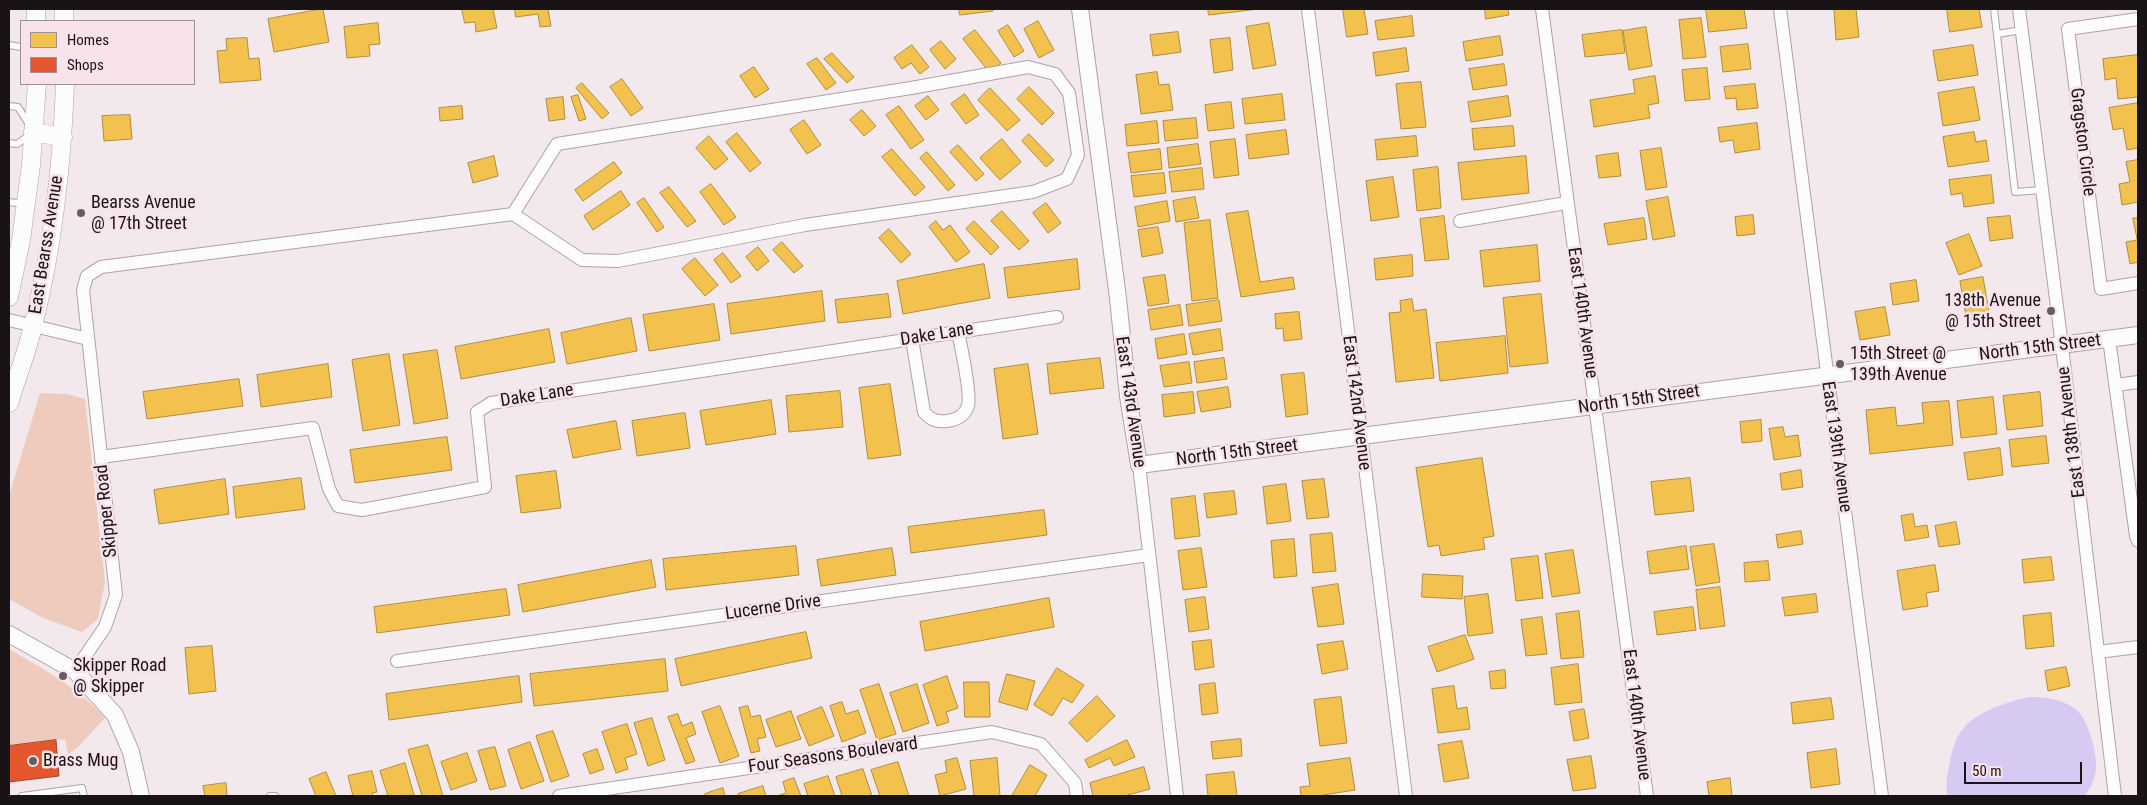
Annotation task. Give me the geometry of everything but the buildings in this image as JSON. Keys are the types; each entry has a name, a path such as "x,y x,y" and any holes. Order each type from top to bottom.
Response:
{"main road":[{"name":"East Bearss Avenue","path":"9,297 21,240 17,203 33,132 36,85"},
{"name":"East Bearss Avenue","path":"9,403 33,326 54,218 63,136 65,85"},
{"path":"33,132 63,136"}],"street":[{"name":"East 143rd Avenue","path":"1080,9 1118,298 1128,396 1139,465 1176,796"},
{"name":"East 142nd Avenue","path":"1308,9 1406,796"},
{"name":"East 140th Avenue","path":"1542,9 1566,203 1647,796"},
{"name":"East 139th Avenue","path":"1780,9 1882,796"},
{"name":"East 138th Avenue","path":"2019,9 2062,346 2115,796"},
{"name":"Gragston Circle","path":"2138,19 2068,29 2100,289 2138,283"},
{"path":"1028,67 1055,74 1069,93 1078,155 1067,179 1033,192 805,225 618,261 582,260 513,214 557,144 911,88 1028,67"},
{"path":"1460,221 1566,203"},
{"name":"Skipper Road","path":"75,671 105,627 116,595 82,290 87,276 102,267 513,214"},
{"name":"Dake Lane","path":"101,457 314,428 329,490 338,506 362,510 485,487 477,412 492,403 1057,317"},
{"path":"9,320 88,340"},
{"path":"912,339 924,412 930,420 940,422 962,416 969,403 958,332"},
{"name":"North 15th Street","path":"1139,465 2138,335"},
{"path":"2109,339 2138,541"},
{"path":"2116,385 2138,382"},
{"name":"Lucerne Drive","path":"397,661 1149,555"},
{"path":"9,634 75,671 115,716 131,752 141,796"},
{"path":"2098,652 2138,647"},
{"name":"Four Seasons Boulevard","path":"559,796 992,732 1041,744 1076,783 1077,796"}],"lane":[{"path":"1994,9 2015,192 2042,190"},
{"path":"1997,34 2022,30"},
{"path":"9,106 18,107 33,132 17,144 9,143"},
{"path":"22,796 82,788 84,796"}],"shaded area":[{"path":"40,393 67,394 85,399 105,582 98,619 82,632 43,618 9,599 9,496"},
{"path":"9,649 72,688 105,718 76,749 68,754 65,739 9,749"},
{"path":"2029,697 2047,698 2064,702 2074,708 2083,719 2091,735 2096,761 2095,775 2084,796 1948,796 1947,781 1951,757 1955,743 1962,730 1968,723 1984,713 2002,705"}],"place":[{"name":"Bearss Avenue @ 17th Street","path":"81,213"},
{"name":"138th Avenue @ 15th Street","path":"2051,311"},
{"name":"15th Street @ 139th Avenue","path":"1840,364"},
{"name":"Skipper Road @ Skipper","path":"63,676"},
{"name":"Brass Mug","path":"33,761"}]}
